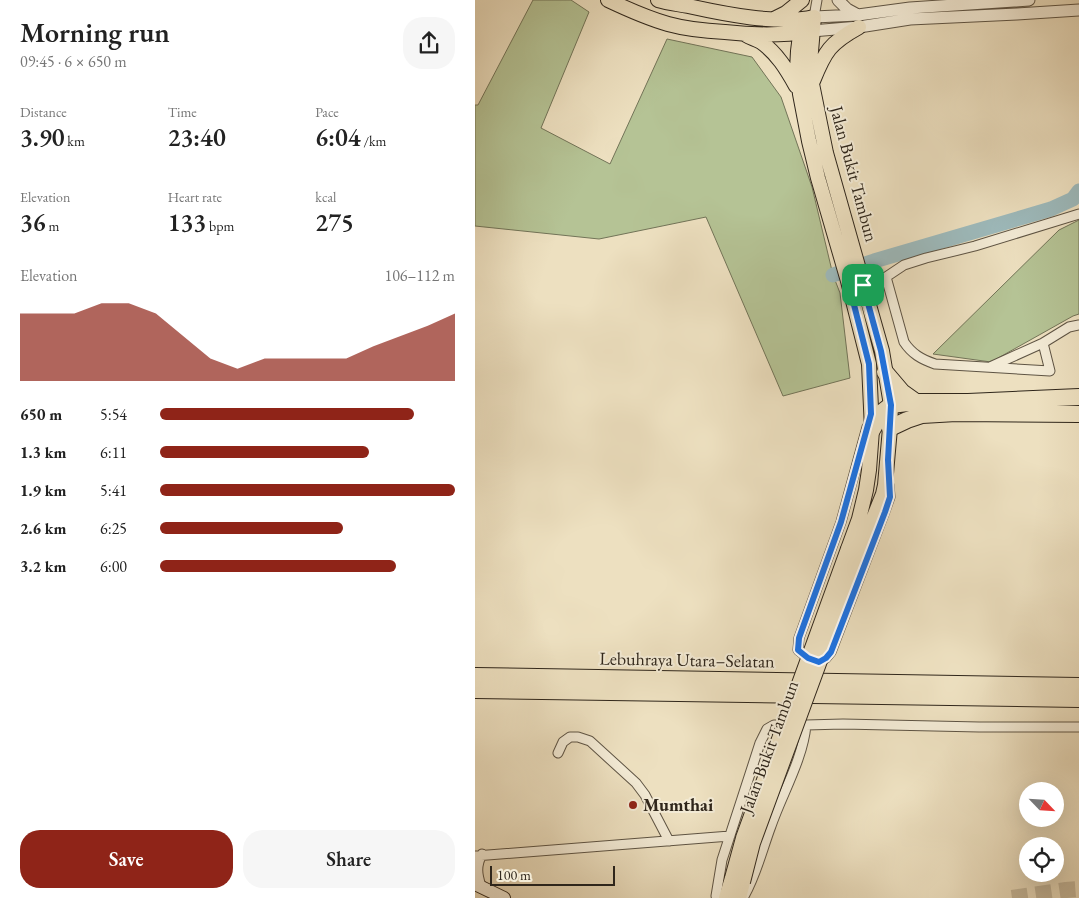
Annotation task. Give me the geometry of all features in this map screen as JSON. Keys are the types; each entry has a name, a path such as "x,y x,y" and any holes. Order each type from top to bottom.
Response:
{"highway":[{"path":"885,372 902,392 917,402"},
{"path":"871,422 891,405 917,402 968,402 1079,397"},
{"path":"890,428 922,415 957,412 1079,414"},
{"name":"Lebuhraya Utara–Selatan","path":"475,676 1079,686"},
{"name":"Lebuhraya Utara–Selatan","path":"475,690 1079,699"}],"main road":[{"path":"608,0 638,14 670,24 710,31 771,35 807,25"},
{"path":"658,0 720,13 807,25"},
{"path":"774,19 786,13 802,0"},
{"path":"812,84 821,62 831,46 859,21"},
{"name":"Jalan Bukit Tambun","path":"807,25 812,84 826,153 855,254 856,283 869,364 871,422 866,490 854,551"},
{"name":"Jalan Bukit Tambun","path":"726,898 737,880 753,843 854,551 883,494 888,460 891,405 881,351 856,283 841,259 818,178 800,94 797,70 807,25"},
{"path":"743,34 761,42 772,52 784,65 800,94"},
{"name":"Jalan Bukit Tambun","path":"737,880 739,898"},
{"path":"478,885 504,898"}],"street":[{"name":"Jalan Bukit Tambun","path":"807,0 807,25"},
{"name":"Jalan Bukit Tambun","path":"807,25 817,0"},
{"path":"838,0 859,21"},
{"path":"859,21 910,8 1029,0"},
{"path":"807,25 1079,10"},
{"path":"856,283 886,277 905,265 926,258 975,246 1079,214"},
{"path":"886,277 904,342 909,351 922,359 935,364 1050,371 1043,343"},
{"path":"990,367 1043,343 1069,327 1079,325"},
{"path":"871,422 841,522 799,638 798,650 808,658 819,662 831,652 890,497 888,460"},
{"path":"717,898 722,860 760,743 767,729 773,725 1079,727"},
{"path":"743,898 750,887 771,826 803,745 806,725"},
{"path":"557,753 563,742 570,737 578,737 590,741 636,783 645,795 669,840"},
{"path":"478,885 477,867 479,855 730,836"}],"green space":[{"path":"533,0 571,0 589,12 541,128 610,164 667,39 752,57 781,97 812,187 833,275 840,293 850,378 783,396 706,217 599,239 475,226 475,105 478,105"},
{"path":"1079,220 1079,314 991,362 933,354 1059,230"}],"waterway":[{"path":"833,275 874,261 1051,209 1073,199 1079,191"}],"tunnel":[{"path":"1012,898 1079,889"}],"place":[{"name":"Mumthai","path":"633,805"}],"route":[{"path":"863,285 881,351 891,405 888,460 890,497 831,652 819,662 808,658 798,650 799,638 841,522 871,414 869,364 850,289 863,285"}]}
